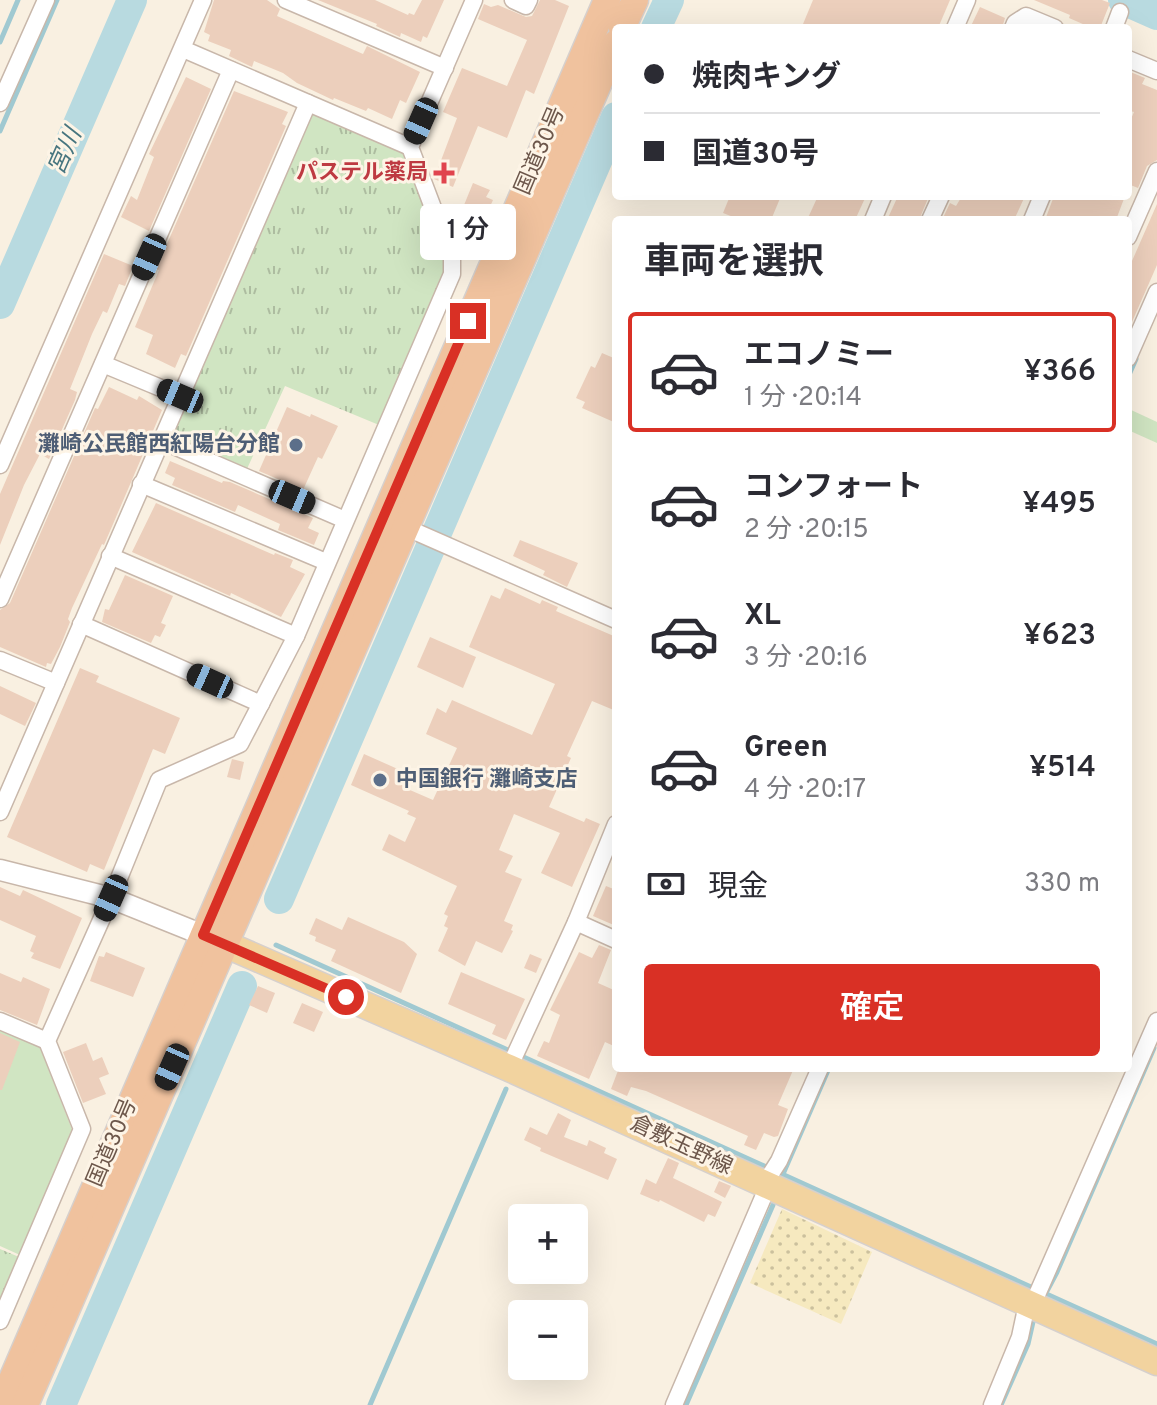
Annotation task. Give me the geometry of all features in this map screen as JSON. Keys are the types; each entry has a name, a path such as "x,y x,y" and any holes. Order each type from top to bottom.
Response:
{"highway":[{"name":"国道30号","path":"413,531 607,0"},
{"path":"624,24 635,0"},
{"name":"国道30号","path":"1,1405 214,940 413,531 612,53"},
{"name":"国道30号","path":"25,1405 214,940"}],"main road":[{"name":"倉敷玉野線","path":"214,940 513,1058 1035,1297 1157,1362"}],"street":[{"path":"0,103 46,0"},
{"path":"0,465 203,0"},
{"path":"286,0 445,68"},
{"path":"47,1041 111,898 159,780 240,744 261,704 296,636 453,267 450,251 410,147 474,0"},
{"path":"513,0 526,6 529,0"},
{"path":"957,24 967,0"},
{"path":"1116,24 1120,12"},
{"path":"1015,24 1026,16 1045,24"},
{"path":"183,49 410,147"},
{"path":"1132,61 1157,71"},
{"path":"0,599 231,70"},
{"path":"0,812 308,103"},
{"path":"1132,228 1157,171"},
{"path":"1132,349 1157,292"},
{"path":"103,364 180,396"},
{"path":"160,440 345,520"},
{"path":"141,484 326,562"},
{"path":"413,531 612,618"},
{"path":"110,556 296,636"},
{"path":"81,624 261,704"},
{"path":"0,660 56,683"},
{"path":"513,1058 576,922 612,834"},
{"path":"1,872 111,898 214,940"},
{"path":"576,922 612,938"},
{"path":"0,1021 47,1041 82,1129 0,1321"},
{"path":"992,1405 1035,1297 1157,1021"},
{"path":"674,1405 771,1175 818,1072"}],"green space":[{"path":"310,112 404,151 447,268 379,425 285,386 246,471 170,437"},
{"path":"1132,410 1157,422 1157,443 1132,432"},
{"path":"0,1028 39,1045 73,1132 20,1255 0,1246"},
{"path":"0,1249 19,1257 0,1299"}],"sand":[{"path":"782,1209 872,1252 841,1324 750,1283"}],"building":[{"path":"214,0 267,0 280,9 277,16 363,54 367,46 420,72 406,103 400,100 392,119 368,108 366,111 333,100 254,61 252,67 229,56 231,50 208,41 210,35 204,32"},
{"path":"318,0 375,0 414,15 422,0 444,0 427,38 423,36 421,42 401,33 400,37"},
{"path":"540,0 555,0 569,6 534,94 526,90 507,138 478,126 453,187 434,179 457,118 443,112 462,68 507,86 527,40 478,19 484,4 491,7 498,5 526,17 532,16"},
{"path":"813,0 950,0 940,24 803,24"},
{"path":"1034,0 1102,0 1110,3 1102,24 1083,24 1069,18 1070,15"},
{"path":"980,7 1005,18 1003,24 972,24"},
{"path":"1132,73 1145,78 1142,84 1157,90 1157,160 1147,166 1138,188 1132,186"},
{"path":"186,77 211,89 149,231 121,217 131,196 137,200 154,157 149,154"},
{"path":"234,91 288,112 282,124 286,126 186,356 181,354 175,368 146,354 153,335 135,327 159,270 156,269"},
{"path":"473,183 490,190 486,197 493,200 482,224 465,217 467,213 462,210"},
{"path":"728,200 779,200 773,216 731,216 723,213"},
{"path":"816,200 864,200 857,216 809,216"},
{"path":"896,200 927,200 921,216 889,216"},
{"path":"960,200 1023,200 1016,216 944,216 950,203 956,206"},
{"path":"1052,200 1124,200 1118,216 1046,216"},
{"path":"1157,204 1157,265 1132,322 1132,261"},
{"path":"104,254 133,266 125,286 119,284 107,313 103,311 92,334 70,389 77,392 75,400 49,459 40,454 0,545 0,494"},
{"path":"602,353 612,357 612,421 582,408 585,402 576,398 591,366 595,368"},
{"path":"109,387 137,400 139,396 162,410 104,545 72,608 60,647 46,667 0,647 0,610 10,603 95,408 98,409"},
{"name":"灘崎公民館西紅陽台分館","path":"287,407 338,426 322,459 318,457 303,490 259,471"},
{"path":"170,461 222,483 230,482 313,518 308,528 319,533 314,545 278,530 280,524 238,505 235,512 172,485 175,478 165,473"},
{"path":"156,503 274,555 293,560 290,567 305,574 281,617 132,552"},
{"path":"520,540 578,563 567,587 543,575 545,571 513,556"},
{"path":"125,575 173,596 161,623 166,625 160,637 155,635 151,643 102,622 105,609 109,610"},
{"path":"505,588 540,604 542,600 558,607 556,611 612,635 612,709 592,701 567,756 571,758 549,807 584,822 586,818 600,824 572,887 541,873 560,833 514,814 499,850 513,856 505,872 522,879 504,921 513,925 513,931 502,953 476,941 465,966 438,951 448,928 444,926 448,916 444,914 457,886 382,850 389,834 405,842 416,818 407,814 409,811 351,785 364,754 409,774 403,787 433,800 457,748 426,734 437,708 446,713 452,700 532,735 555,684 469,647 491,595 500,599"},
{"path":"430,637 476,657 463,688 417,667"},
{"path":"80,668 99,676 96,682 180,718 165,754 153,749 104,870 90,864 87,872 7,837"},
{"path":"0,686 36,703 25,726 0,714"},
{"path":"232,759 244,762 240,780 227,777"},
{"path":"606,886 612,888 612,924 593,916"},
{"path":"0,887 20,896 23,890 82,918 60,969 31,958 34,953 30,951 36,936 0,920"},
{"path":"348,917 404,942 417,954 401,993 331,961 336,950 315,941 316,937 309,934 316,918 342,930"},
{"path":"599,945 611,950 598,983 612,989 612,1045 605,1042 589,1079 537,1056 544,1041 549,1043 560,1015 550,1010 579,952 592,958"},
{"path":"106,952 145,968 133,997 90,981 99,956 104,957"},
{"path":"530,954 542,959 536,973 524,968"},
{"path":"461,972 525,999 506,1040 492,1034 496,1025 448,1004"},
{"path":"0,973 21,982 23,977 50,989 37,1025 0,1010"},
{"path":"258,986 275,993 267,1013 249,1005"},
{"path":"302,1003 323,1012 314,1032 293,1023"},
{"path":"0,1033 20,1042 2,1090 0,1090"},
{"path":"86,1043 93,1061 102,1057 109,1074 99,1078 106,1094 83,1103 63,1052"},
{"path":"617,1072 792,1072 778,1105 788,1109 778,1136 764,1133 756,1150 744,1145 748,1136 646,1091 631,1087 627,1096 611,1089"},
{"path":"558,1113 571,1120 564,1137 587,1146 589,1140 606,1148 604,1153 617,1159 608,1180 540,1151 541,1148 524,1140 530,1127 547,1135"},
{"path":"668,1158 679,1163 673,1178 722,1202 715,1217 708,1214 704,1222 660,1200 640,1194 646,1179 656,1184"},
{"path":"719,1181 731,1186 725,1198 714,1192"}],"waterway":[{"path":"0,42 18,0"},
{"path":"0,131 57,0"},
{"name":"宮川","path":"0,304 132,0"},
{"path":"658,24 669,0"},
{"path":"1123,0 1157,15"},
{"path":"279,899 612,126"},
{"path":"1132,368 1136,359"},
{"path":"276,945 1157,1344"},
{"path":"61,1405 242,986"},
{"path":"1047,1291 1154,1048"},
{"path":"783,1174 827,1072"},
{"path":"370,1405 506,1089"},
{"path":"686,1405 773,1205"},
{"path":"1001,1405 1028,1344 1033,1322"}],"place":[{"name":"パステル薬局","path":"444,173"},
{"name":"灘崎公民館西紅陽台分館","path":"296,445"},
{"name":"中国銀行 灘崎支店","path":"380,780"}],"route":[{"path":"346,997 203,935 468,321"}]}
